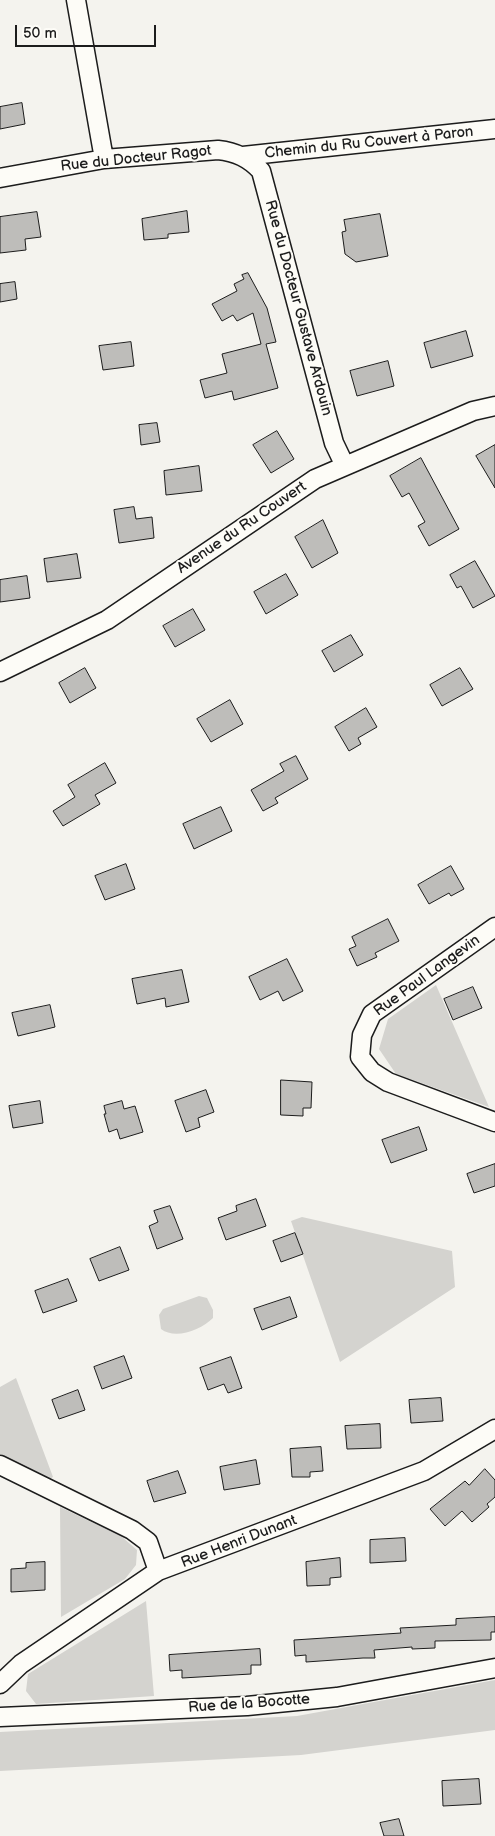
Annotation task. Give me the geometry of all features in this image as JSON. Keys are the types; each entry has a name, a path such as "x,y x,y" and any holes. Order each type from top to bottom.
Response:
{"street":[{"path":"76,0 104,159"},
{"name":"Chemin du Ru Couvert à Paron","path":"242,156 495,129"},
{"name":"Rue du Docteur Ragot","path":"0,178 104,159 218,150 242,156"},
{"name":"Rue du Docteur Gustave Ardouin","path":"242,156 261,171 334,443 345,466"},
{"name":"Avenue du Ru Couvert","path":"0,672 107,620 315,479 473,411 495,406"},
{"name":"Rue Paul Langevin","path":"495,926 372,1014 362,1035 360,1058 372,1072 388,1082 495,1122"},
{"name":"Rue Henri Dunant","path":"0,1684 28,1659 158,1571 424,1471 495,1429"},
{"path":"0,1465 132,1530 148,1542 158,1571"},
{"name":"Rue de la Bocotte","path":"0,1718 256,1705 337,1697 495,1668"}],"shaded area":[{"path":"436,985 489,1107 396,1074 379,1049 388,1019"},
{"path":"302,1217 452,1251 455,1287 340,1362 291,1221"},
{"path":"199,1296 207,1298 213,1310 213,1318 195,1330 180,1334 173,1334 161,1329 159,1315 163,1309"},
{"path":"16,1378 53,1477 50,1479 0,1454 0,1387"},
{"path":"60,1507 121,1536 137,1550 136,1565 125,1579 61,1617"},
{"path":"146,1601 154,1696 36,1704 26,1691 28,1674"},
{"path":"495,1680 495,1730 301,1755 0,1771 0,1732 297,1716"}],"building":[{"path":"22,103 25,124 0,129 0,107"},
{"path":"187,211 189,232 168,234 168,238 144,240 142,219"},
{"path":"37,212 41,237 25,239 26,250 0,253 0,217"},
{"path":"380,214 388,256 356,262 345,254 342,232 346,231 344,220"},
{"path":"248,273 267,308 276,342 266,344 278,388 234,400 232,391 205,398 200,380 227,373 222,354 261,344 253,313 237,321 233,315 222,321 212,304 237,291 234,284 244,279 242,275"},
{"path":"15,282 17,299 0,302 0,284"},
{"path":"466,331 473,356 431,368 424,343"},
{"path":"131,342 134,366 103,370 99,346"},
{"path":"388,361 394,386 357,396 350,371"},
{"path":"157,423 160,442 141,445 139,425"},
{"path":"277,431 294,459 271,473 253,445"},
{"path":"495,445 495,488 476,456"},
{"path":"421,458 459,529 429,546 418,526 425,522 409,493 402,497 390,476"},
{"path":"199,466 202,491 166,495 164,471"},
{"path":"134,507 136,519 152,517 154,538 119,543 114,510"},
{"path":"323,520 338,553 312,568 295,537"},
{"path":"77,554 81,578 47,582 44,559"},
{"path":"475,561 495,596 473,608 461,586 457,588 450,575"},
{"path":"286,574 298,595 266,614 254,592"},
{"path":"27,576 30,598 0,602 0,580"},
{"path":"193,609 205,630 175,647 163,626"},
{"path":"351,635 363,655 334,672 322,651"},
{"path":"85,668 96,688 70,703 59,683"},
{"path":"460,668 473,689 442,706 430,685"},
{"path":"230,700 243,724 211,742 197,719"},
{"path":"366,708 377,727 358,738 361,744 349,751 335,727"},
{"path":"296,756 308,779 275,798 278,803 263,811 251,790 284,771 280,764"},
{"path":"105,763 116,783 95,795 100,804 63,826 53,811 75,797 68,785"},
{"path":"221,807 232,831 194,849 183,824"},
{"path":"126,864 135,889 105,900 95,876"},
{"path":"451,866 464,889 451,896 449,893 429,904 418,885"},
{"path":"388,919 399,941 375,953 377,957 357,966 349,949 356,946 352,937"},
{"path":"287,959 303,991 283,1001 278,991 260,1000 249,977"},
{"path":"182,970 189,1002 166,1007 165,998 137,1004 132,979"},
{"path":"473,987 482,1008 453,1020 444,999"},
{"path":"50,1005 55,1027 18,1036 12,1013"},
{"path":"281,1080 312,1082 311,1108 303,1108 303,1116 281,1115"},
{"path":"206,1090 214,1112 198,1118 200,1127 186,1132 175,1101"},
{"path":"40,1101 43,1123 13,1128 9,1106"},
{"path":"122,1101 124,1109 135,1106 143,1132 120,1139 117,1129 109,1132 104,1114 106,1114 104,1106"},
{"path":"419,1127 427,1150 391,1163 382,1140"},
{"path":"495,1164 495,1186 474,1193 467,1174"},
{"path":"256,1199 266,1226 226,1240 218,1218 237,1211 236,1206"},
{"path":"170,1206 183,1239 157,1249 149,1226 158,1222 154,1211"},
{"path":"295,1233 303,1254 281,1262 273,1241"},
{"path":"120,1247 129,1270 99,1281 90,1259"},
{"path":"68,1279 77,1301 43,1313 35,1291"},
{"path":"290,1297 297,1317 262,1330 254,1309"},
{"path":"124,1356 132,1378 102,1389 94,1367"},
{"path":"231,1357 242,1388 228,1393 224,1384 208,1390 200,1368"},
{"path":"78,1390 85,1410 59,1419 52,1400"},
{"path":"441,1398 443,1421 411,1423 409,1400"},
{"path":"380,1424 381,1448 347,1449 345,1426"},
{"path":"321,1447 323,1471 310,1472 310,1477 292,1477 290,1449"},
{"path":"256,1460 260,1484 224,1490 220,1467"},
{"path":"485,1469 495,1480 495,1497 487,1504 489,1507 472,1522 462,1511 445,1526 430,1509 465,1481 469,1485"},
{"path":"178,1471 186,1493 154,1502 147,1481"},
{"path":"405,1538 406,1561 370,1563 370,1540"},
{"path":"340,1558 341,1577 330,1578 330,1585 307,1586 306,1562"},
{"path":"45,1562 45,1590 11,1592 11,1569 26,1568 26,1563"},
{"path":"495,1617 495,1632 491,1632 491,1640 435,1641 435,1648 412,1649 412,1647 374,1650 375,1658 306,1662 306,1655 295,1656 294,1640 401,1633 400,1628 456,1625 456,1619"},
{"path":"260,1649 261,1665 251,1665 251,1674 182,1678 182,1670 170,1671 169,1655"},
{"path":"479,1779 481,1804 443,1806 442,1781"},
{"path":"399,1819 404,1836 384,1836 380,1823"}]}
